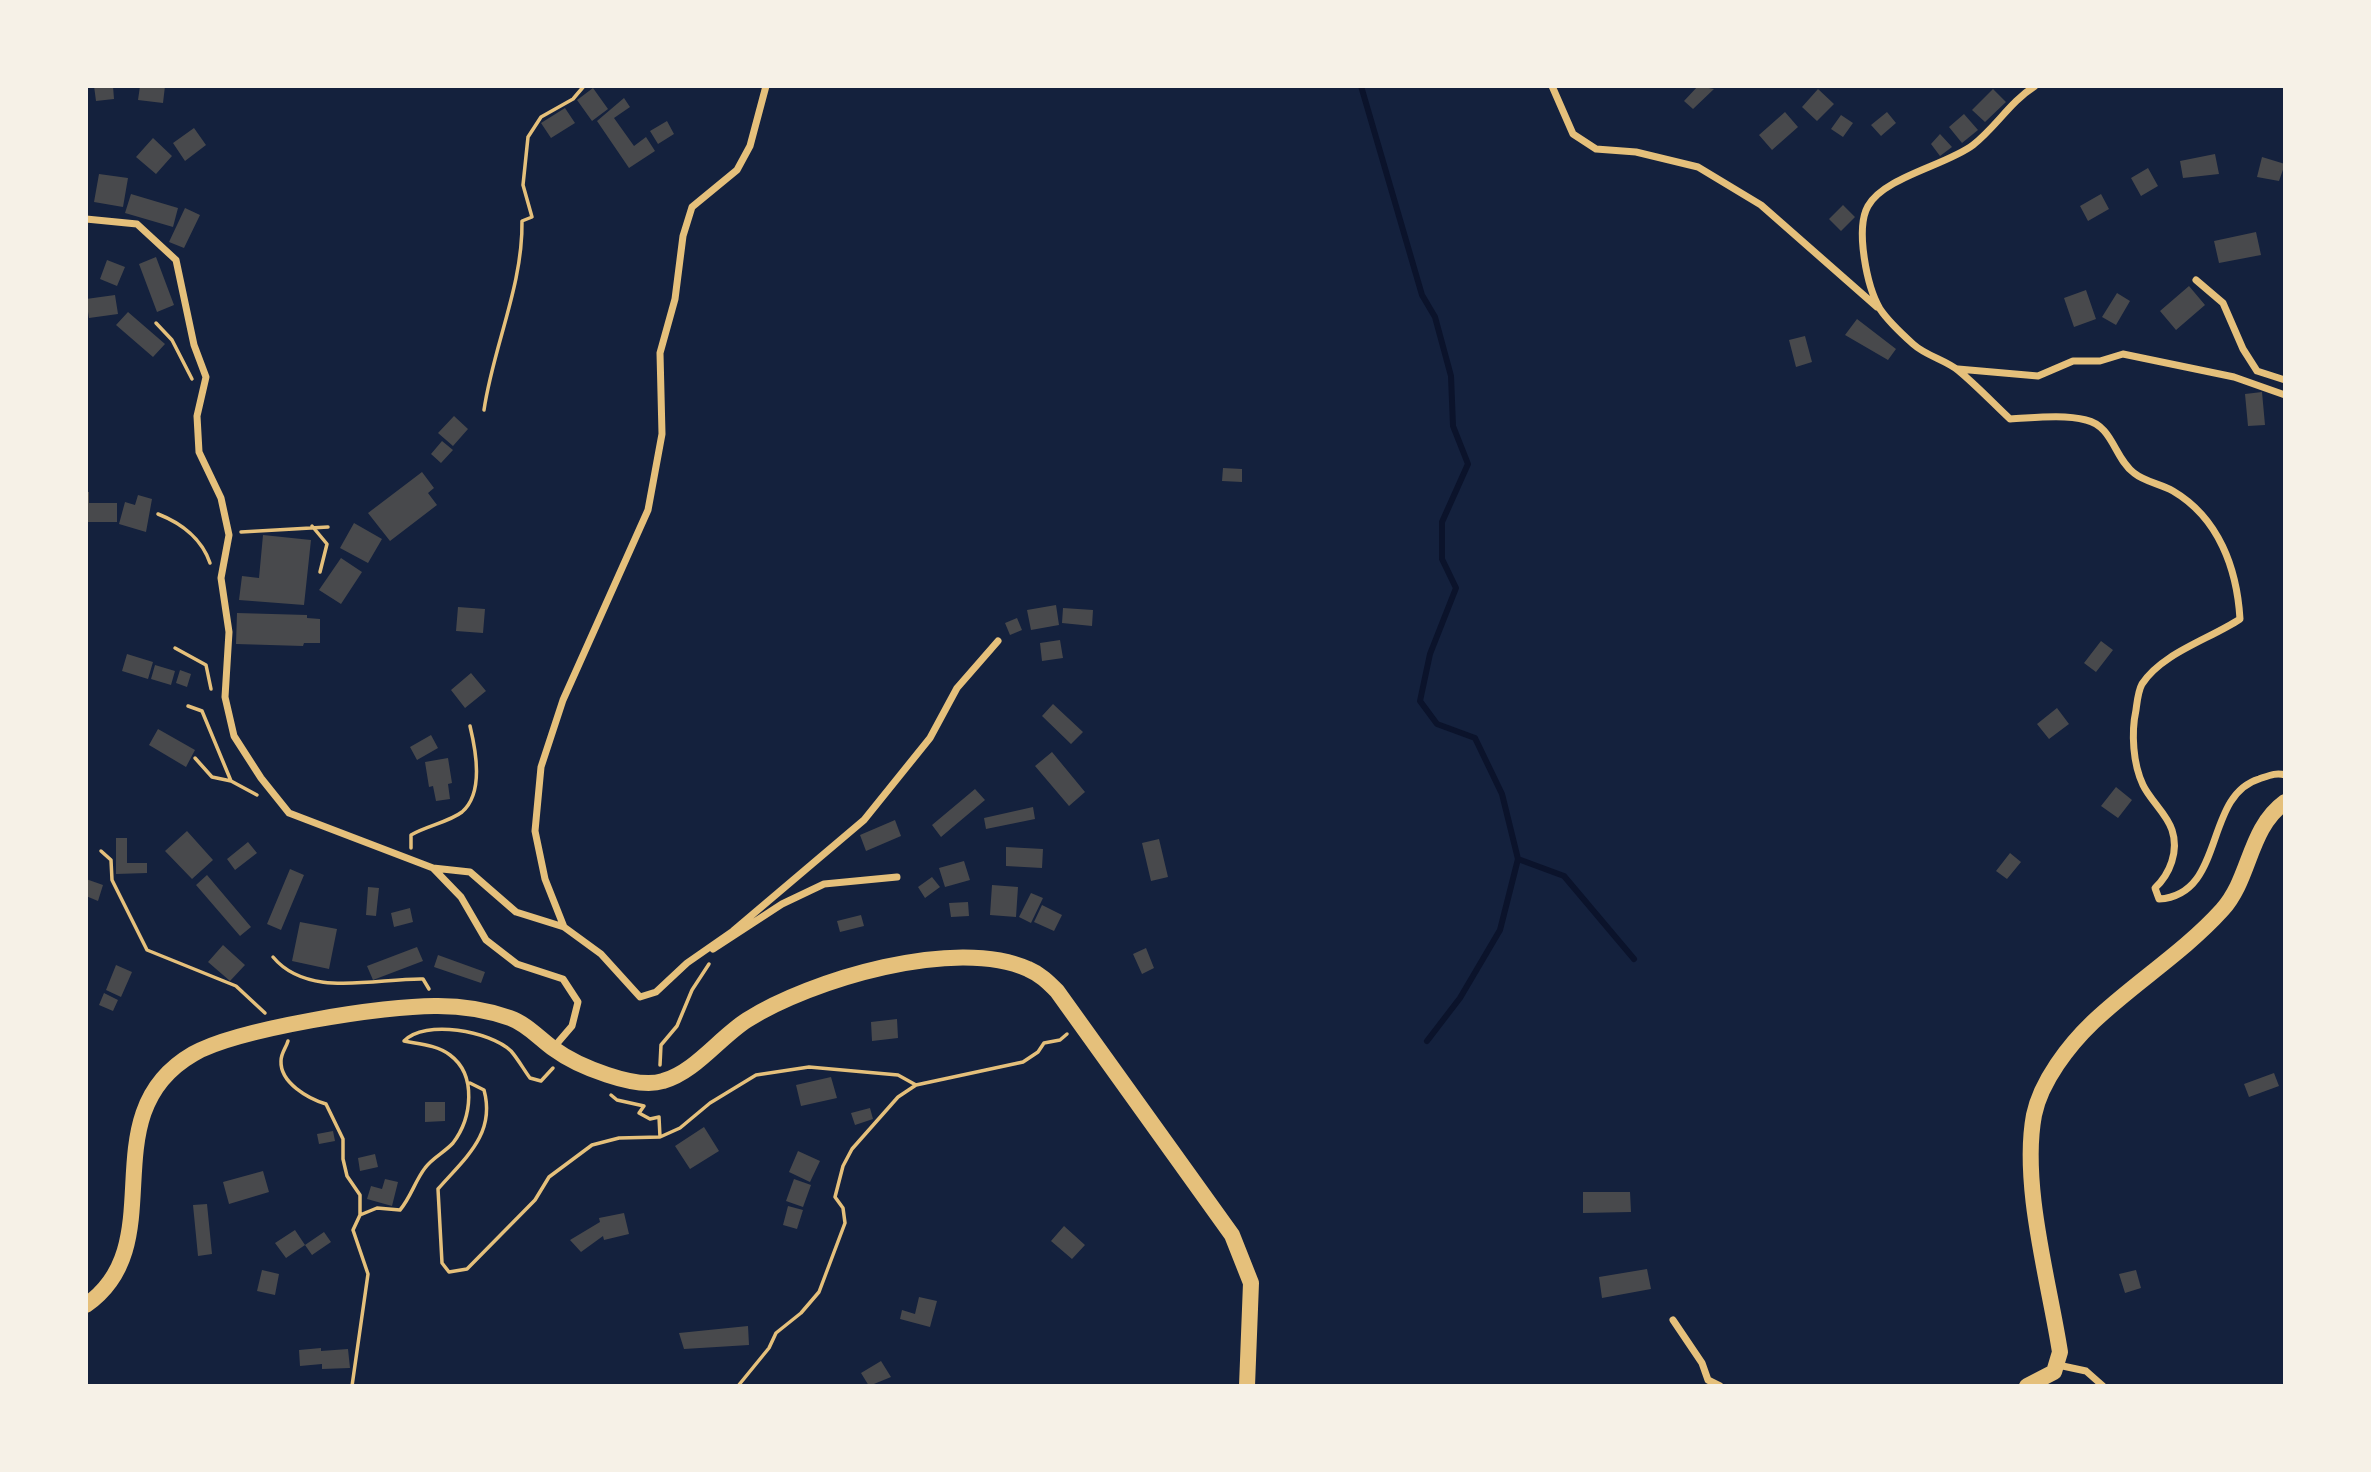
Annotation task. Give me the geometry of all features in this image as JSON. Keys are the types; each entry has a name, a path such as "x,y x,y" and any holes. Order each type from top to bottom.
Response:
{"highway":[{"path":"2034,1385 2054,1372 2060,1352 2033,1192 2031,1148 2034,1112 2056,1067 2092,1023 2224,908 2263,822 2285,802"},
{"path":"86,1305 110,1283 124,1254 131,1230 138,1126 150,1097 178,1065 213,1045 285,1026 411,1007 439,1006 483,1010 513,1019 559,1052 610,1074 637,1083 662,1082 682,1072 750,1019 801,994 858,973 909,962 968,958 1025,967 1057,991 1082,1021 1213,1207 1245,1263 1251,1283 1247,1386"}],"street":[{"path":"564,927 545,879 535,831 541,767 563,700 648,510 662,434 660,353 675,299 682,236 692,206 737,170 750,146 766,86"},
{"path":"1552,86 1573,134 1596,149 1636,152 1698,167 1761,205 1881,309 1915,346 1957,369 2010,419 2086,420 2106,430 2119,457 2135,474 2173,491 2200,511 2223,543 2238,596 2240,619 2215,636 2168,660 2141,685 2134,719 2134,744 2142,782 2172,829 2173,851 2168,876 2155,888 2159,899 2173,898 2192,884 2212,854 2225,807 2244,783 2278,773 2285,775"},
{"path":"1881,309 1861,241 1868,206 1887,188 1919,171 1949,160 1975,144 2019,96 2035,86"},
{"path":"86,219 137,224 176,260 194,345 206,377 200,405 198,452 221,498 229,535 221,574 229,632 226,703 234,736 261,778 289,813 433,867 470,872 516,912 564,927 601,954 640,997 656,992 687,963 733,931 864,820 930,738 957,688 998,641"},
{"path":"2196,280 2223,303 2243,349 2257,370 2285,380"},
{"path":"1957,369 2038,376 2073,361 2100,361 2123,354 2234,377 2285,396"},
{"path":"433,867 461,897 485,940 517,964 563,979 571,990 578,1002 572,1026 559,1052"},
{"path":"687,963 725,943 782,904 824,884 897,877"},
{"path":"1673,1320 1702,1363 1708,1380 1720,1386"},
{"path":"2057,1365 2086,1371 2103,1386"}],"path":[{"path":"484,410 516,276 522,242 522,222 532,217 523,185 528,137 541,117 573,99 584,86"},
{"path":"156,323 172,341 192,380 200,405"},
{"path":"158,514 191,534 205,549 211,565 221,574"},
{"path":"226,524 243,534 312,526 328,527"},
{"path":"312,526 327,544 320,572"},
{"path":"175,648 206,665 213,698 226,703"},
{"path":"188,706 202,712 231,781"},
{"path":"418,862 410,845 411,835 461,813 472,799 477,762 470,726"},
{"path":"195,758 212,777 231,781 289,813"},
{"path":"662,1082 659,1055 661,1045 677,1026 702,972 725,943"},
{"path":"273,957 284,970 308,980 376,983 423,979 439,1006"},
{"path":"738,1386 769,1348 776,1333 801,1313 819,1292 845,1223 843,1208 835,1196 843,1166 852,1149 898,1097 916,1085 1023,1062 1038,1052 1044,1043 1060,1040 1082,1021"},
{"path":"559,1052 541,1081 530,1078 509,1050 461,1030 429,1027 412,1032 404,1041 434,1046 452,1055 470,1083 484,1090 489,1107 486,1130 438,1189 442,1262 449,1272 467,1269 534,1200 549,1177 592,1145 620,1138 660,1137 680,1128 710,1102 756,1075 809,1067 898,1074 916,1085"},
{"path":"610,1074 607,1091 617,1100 644,1105 639,1113 650,1119 659,1117 660,1137"},
{"path":"352,1386 368,1274 353,1230 360,1215 377,1208 401,1210 424,1168 454,1142 468,1109 470,1083"}],"building":[{"path":"94,86 113,86 114,99 96,101"},
{"path":"140,86 165,86 163,103 138,100"},
{"path":"1698,86 1714,89 1693,109 1684,101"},
{"path":"593,88 608,109 592,121 577,100"},
{"path":"1818,89 1834,104 1817,121 1802,107"},
{"path":"1993,89 2006,102 1985,122 1972,110"},
{"path":"624,98 630,107 614,118 634,146 646,137 655,151 629,168 597,121"},
{"path":"565,108 575,123 551,138 541,123"},
{"path":"1785,112 1798,127 1772,150 1759,135"},
{"path":"1887,112 1896,123 1881,136 1871,125"},
{"path":"1964,114 1978,130 1962,143 1949,127"},
{"path":"1841,115 1853,123 1843,137 1831,129"},
{"path":"667,121 674,134 658,144 650,131"},
{"path":"194,128 206,145 185,161 173,143"},
{"path":"1940,134 1952,147 1940,156 1931,144"},
{"path":"153,138 172,156 156,174 136,157"},
{"path":"2215,154 2219,174 2183,178 2180,161"},
{"path":"2262,157 2285,164 2279,181 2257,177"},
{"path":"2148,168 2158,186 2141,196 2131,178"},
{"path":"99,174 128,178 123,207 94,202"},
{"path":"131,194 178,208 173,227 125,213"},
{"path":"2101,194 2109,209 2088,221 2080,206"},
{"path":"1843,205 1855,217 1841,231 1829,219"},
{"path":"185,208 200,215 184,248 169,242"},
{"path":"2256,232 2261,255 2219,263 2214,241"},
{"path":"156,257 174,305 157,312 139,264"},
{"path":"107,260 125,267 117,286 100,279"},
{"path":"2189,286 2205,305 2176,330 2160,311"},
{"path":"2086,290 2096,319 2074,327 2064,298"},
{"path":"2117,293 2130,301 2116,325 2102,317"},
{"path":"115,295 118,314 89,318 86,299"},
{"path":"128,312 165,344 153,357 116,325"},
{"path":"1857,319 1896,349 1888,360 1845,335"},
{"path":"1805,336 1812,362 1796,367 1789,340"},
{"path":"2262,392 2265,425 2248,426 2245,394"},
{"path":"454,416 468,429 453,446 438,433"},
{"path":"442,441 453,450 441,463 431,454"},
{"path":"1223,468 1242,469 1242,482 1222,481"},
{"path":"422,472 434,488 428,493 437,505 390,541 368,513"},
{"path":"86,492 89,492 89,503 117,503 117,522 86,522"},
{"path":"138,495 152,499 146,532 119,524 125,502 135,505"},
{"path":"354,523 382,539 368,563 340,548"},
{"path":"263,535 311,540 304,605 239,600 242,576 259,578"},
{"path":"341,558 362,572 341,604 319,590"},
{"path":"1056,605 1059,625 1031,630 1027,610"},
{"path":"458,607 485,609 483,633 456,631"},
{"path":"1063,608 1093,610 1092,626 1062,623"},
{"path":"237,613 307,615 307,618 320,619 320,643 304,643 303,646 236,644"},
{"path":"1017,618 1022,630 1010,635 1005,623"},
{"path":"1060,640 1063,658 1042,661 1040,643"},
{"path":"2101,641 2113,650 2096,672 2084,663"},
{"path":"127,654 153,662 148,679 122,671"},
{"path":"155,665 175,671 171,685 151,679"},
{"path":"180,670 191,674 187,687 176,683"},
{"path":"471,673 486,691 465,708 451,690"},
{"path":"1053,704 1083,732 1071,744 1042,716"},
{"path":"2057,708 2069,724 2049,739 2037,724"},
{"path":"158,729 195,750 186,767 149,745"},
{"path":"431,735 438,748 417,760 410,747"},
{"path":"1052,752 1085,792 1069,806 1035,766"},
{"path":"448,758 452,783 448,784 450,799 436,801 433,786 429,787 425,762"},
{"path":"2116,787 2132,800 2118,818 2101,806"},
{"path":"975,789 985,800 941,837 932,825"},
{"path":"1033,807 1035,819 986,829 984,818"},
{"path":"895,820 901,836 866,851 860,835"},
{"path":"187,831 213,860 192,879 165,851"},
{"path":"116,838 127,838 127,863 147,863 147,873 116,874"},
{"path":"1159,839 1168,877 1151,881 1142,843"},
{"path":"248,842 257,853 235,870 227,859"},
{"path":"1006,847 1043,849 1042,868 1006,866"},
{"path":"2010,853 2021,862 2007,879 1996,871"},
{"path":"964,861 970,880 945,887 939,868"},
{"path":"290,869 304,875 281,930 267,924"},
{"path":"207,875 251,927 240,936 196,885"},
{"path":"932,877 940,887 925,898 918,887"},
{"path":"86,879 103,885 98,901 86,896"},
{"path":"992,885 1018,887 1016,917 990,915"},
{"path":"368,887 379,888 376,916 366,915"},
{"path":"1031,893 1043,898 1031,923 1019,917"},
{"path":"968,902 969,916 951,917 949,903"},
{"path":"1042,905 1062,915 1054,931 1034,922"},
{"path":"410,908 413,922 394,927 391,913"},
{"path":"861,915 864,926 840,932 837,921"},
{"path":"300,922 337,929 329,969 292,961"},
{"path":"223,945 245,965 230,981 208,962"},
{"path":"417,947 423,961 373,980 367,966"},
{"path":"1146,948 1154,968 1142,974 1133,954"},
{"path":"438,955 485,972 481,983 434,967"},
{"path":"116,965 132,972 121,997 106,990"},
{"path":"104,993 118,1000 113,1011 99,1005"},
{"path":"897,1019 898,1038 872,1041 871,1022"},
{"path":"2274,1073 2279,1086 2249,1097 2244,1084"},
{"path":"831,1077 837,1098 801,1106 796,1085"},
{"path":"425,1102 445,1102 445,1121 425,1122"},
{"path":"870,1108 873,1119 855,1125 851,1113"},
{"path":"704,1127 719,1151 690,1169 675,1146"},
{"path":"333,1131 335,1141 319,1144 317,1134"},
{"path":"798,1151 820,1161 810,1182 789,1172"},
{"path":"375,1154 378,1167 360,1171 358,1158"},
{"path":"263,1171 269,1192 229,1204 223,1182"},
{"path":"385,1179 398,1182 392,1206 367,1199 371,1186 382,1189"},
{"path":"794,1179 811,1185 803,1207 786,1201"},
{"path":"1583,1192 1630,1192 1631,1212 1583,1213"},
{"path":"207,1204 212,1254 198,1256 193,1205"},
{"path":"788,1206 803,1210 797,1229 783,1225"},
{"path":"624,1213 629,1234 604,1240 603,1236 581,1252 570,1240 600,1222 599,1218"},
{"path":"1064,1226 1085,1245 1072,1259 1051,1241"},
{"path":"295,1230 305,1245 286,1258 275,1243"},
{"path":"324,1232 331,1242 312,1255 305,1245"},
{"path":"1647,1269 1651,1289 1602,1298 1599,1277"},
{"path":"262,1270 279,1274 275,1295 257,1291"},
{"path":"2136,1270 2141,1288 2125,1293 2119,1274"},
{"path":"919,1297 937,1301 930,1327 900,1319 902,1310 915,1314"},
{"path":"748,1326 749,1345 684,1349 679,1333"},
{"path":"321,1348 321,1351 348,1349 350,1368 322,1369 322,1364 300,1366 299,1350"},
{"path":"881,1361 891,1377 869,1386 861,1373"}],"waterway":[{"path":"1361,86 1422,295 1435,317 1451,376 1453,426 1468,464 1442,522 1442,559 1456,588 1430,654 1420,701 1437,724 1475,738 1502,794 1518,859 1500,930 1460,998 1427,1041"},
{"path":"1518,859 1564,876 1634,959"}]}
